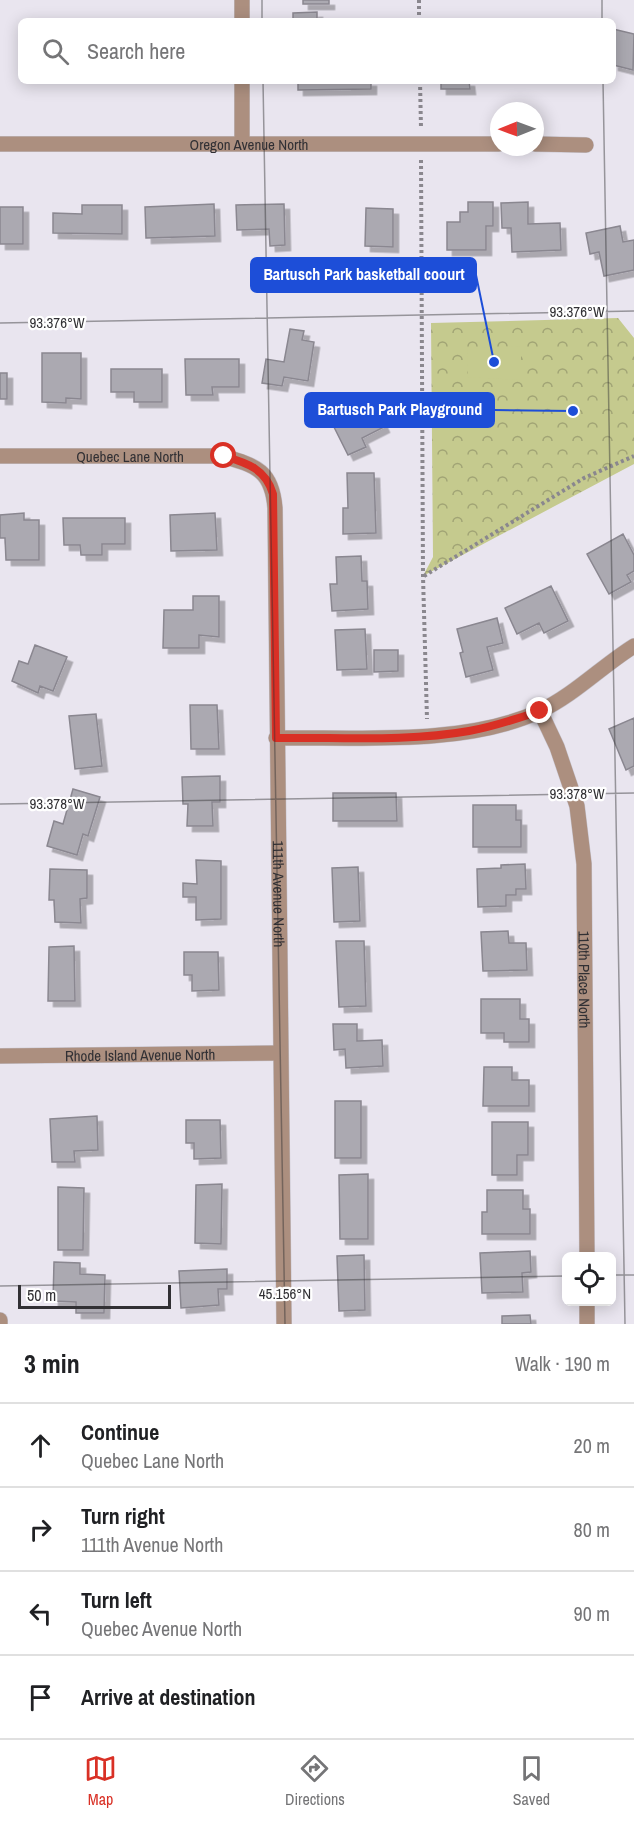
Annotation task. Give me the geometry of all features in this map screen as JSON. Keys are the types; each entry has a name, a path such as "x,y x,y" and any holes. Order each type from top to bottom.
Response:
{"street":[{"path":"242,0 242,18"},
{"path":"242,84 243,143"},
{"name":"Oregon Avenue North","path":"0,144 490,144"},
{"path":"544,144 586,145"},
{"name":"Quebec Lane North","path":"0,456 224,456 259,470"},
{"name":"111th Avenue North","path":"259,470 270,481 275,508 284,1324"},
{"path":"276,738 427,736 507,723 540,711 565,696 634,646"},
{"name":"110th Place North","path":"540,711 557,747 577,806 584,864 587,1252"},
{"name":"Rhode Island Avenue North","path":"0,1056 280,1053"},
{"path":"587,1306 587,1324"}],"path":[{"path":"419,0 419,18"},
{"path":"420,84 423,576 427,736"},
{"path":"423,576 584,478 634,456"}],"green space":[{"path":"618,318 634,338 634,464 423,576 433,557 431,323"},
{"path":"521,346 521,380 468,377 467,348"}],"building":[{"path":"303,0 329,0 329,4 303,4"},
{"path":"317,12 317,18 293,18 293,13"},
{"path":"616,30 634,34 633,70 616,66"},
{"path":"298,84 371,84 371,89 298,90"},
{"path":"441,84 469,84 470,89 441,89"},
{"path":"468,202 493,202 493,226 486,226 486,250 447,250 447,222 460,222 460,212 468,212"},
{"path":"528,202 528,224 560,223 561,250 512,252 511,228 502,228 501,203"},
{"path":"214,204 215,236 146,238 145,207"},
{"path":"284,204 285,245 270,246 269,229 237,230 236,205"},
{"path":"82,205 122,205 122,234 53,233 53,213 82,214"},
{"path":"0,207 23,207 23,244 0,244"},
{"path":"366,208 393,209 393,247 365,246"},
{"path":"620,226 623,242 634,240 634,270 604,276 599,252 590,254 586,233"},
{"path":"290,329 304,331 302,340 314,342 308,381 284,377 282,386 262,383 266,359 284,362"},
{"path":"42,353 81,353 81,399 66,398 66,403 42,402"},
{"path":"185,359 239,359 239,387 212,387 213,395 186,395"},
{"path":"111,369 162,369 162,402 134,402 134,392 111,392"},
{"path":"0,373 7,373 7,399 0,399"},
{"path":"369,395 384,427 362,438 366,447 348,455 328,415"},
{"path":"347,473 374,473 376,533 343,534 343,508 348,508"},
{"path":"24,513 24,520 39,520 39,560 6,560 5,538 0,538 0,515"},
{"path":"215,513 217,550 171,551 170,515"},
{"path":"63,518 125,518 125,544 102,544 102,555 81,555 80,545 64,545"},
{"path":"623,534 634,555 634,571 627,575 631,582 609,594 587,554"},
{"path":"361,556 362,581 367,581 368,609 332,611 330,584 337,584 336,557"},
{"path":"551,586 568,621 544,633 539,623 517,634 505,608"},
{"path":"193,596 219,596 219,637 199,635 199,648 163,648 164,610 193,610"},
{"path":"497,618 503,643 487,647 493,670 466,677 457,629"},
{"path":"365,629 367,669 337,670 335,630"},
{"path":"35,645 67,657 53,691 40,686 38,693 12,681 19,661 28,664"},
{"path":"374,650 398,650 398,671 374,672"},
{"path":"190,705 217,705 219,749 191,749"},
{"path":"96,714 102,766 75,769 69,716"},
{"path":"634,718 634,766 626,770 609,729"},
{"path":"220,776 220,802 212,802 213,826 187,826 188,804 183,804 182,777"},
{"path":"73,789 100,797 88,836 83,834 77,855 47,846 54,821 63,824"},
{"path":"333,793 396,793 397,821 333,821"},
{"path":"473,805 516,805 516,820 521,820 521,847 473,847"},
{"path":"196,860 221,861 221,919 196,920 196,897 183,897 183,883 197,884"},
{"path":"525,864 526,889 516,889 516,895 506,895 506,906 478,907 477,869"},
{"path":"358,867 360,921 334,922 332,868"},
{"path":"50,869 87,870 87,898 80,899 81,923 55,922 54,900 49,900"},
{"path":"508,931 509,943 526,943 527,970 483,971 481,932"},
{"path":"336,941 364,941 366,1006 339,1007"},
{"path":"74,946 75,1001 48,1001 49,947"},
{"path":"184,952 218,952 219,990 192,991 192,975 184,975"},
{"path":"481,999 520,999 520,1019 529,1019 529,1042 504,1042 504,1033 481,1033"},
{"path":"333,1024 357,1024 357,1041 382,1040 383,1066 346,1068 345,1049 334,1050"},
{"path":"484,1067 512,1067 512,1080 529,1080 529,1106 483,1106"},
{"path":"335,1101 361,1101 361,1158 335,1158"},
{"path":"97,1116 98,1150 74,1151 75,1162 52,1162 50,1119"},
{"path":"186,1120 220,1120 221,1158 194,1159 194,1143 186,1143"},
{"path":"492,1122 528,1122 528,1155 517,1155 517,1175 492,1175"},
{"path":"368,1174 368,1239 340,1239 339,1175"},
{"path":"222,1184 221,1244 195,1243 196,1185"},
{"path":"58,1187 84,1188 83,1250 58,1250"},
{"path":"487,1190 523,1190 523,1209 530,1209 530,1234 482,1234 482,1212 487,1212"},
{"path":"530,1251 531,1272 522,1273 523,1292 482,1293 480,1253"},
{"path":"364,1255 365,1310 339,1311 337,1256"},
{"path":"54,1262 80,1263 80,1274 105,1275 104,1313 76,1313 76,1302 53,1301"},
{"path":"227,1269 227,1289 218,1289 219,1305 181,1308 179,1271"},
{"path":"530,1315 531,1324 502,1324 502,1316"}],"place":[{"name":"Bartusch Park basketball coourt","path":"494,362"},
{"name":"Bartusch Park Playground","path":"573,411"}],"route":[{"path":"224,456 259,470 270,481 273,494 275,508 276,738 427,736 470,731 507,723 540,711"}]}
